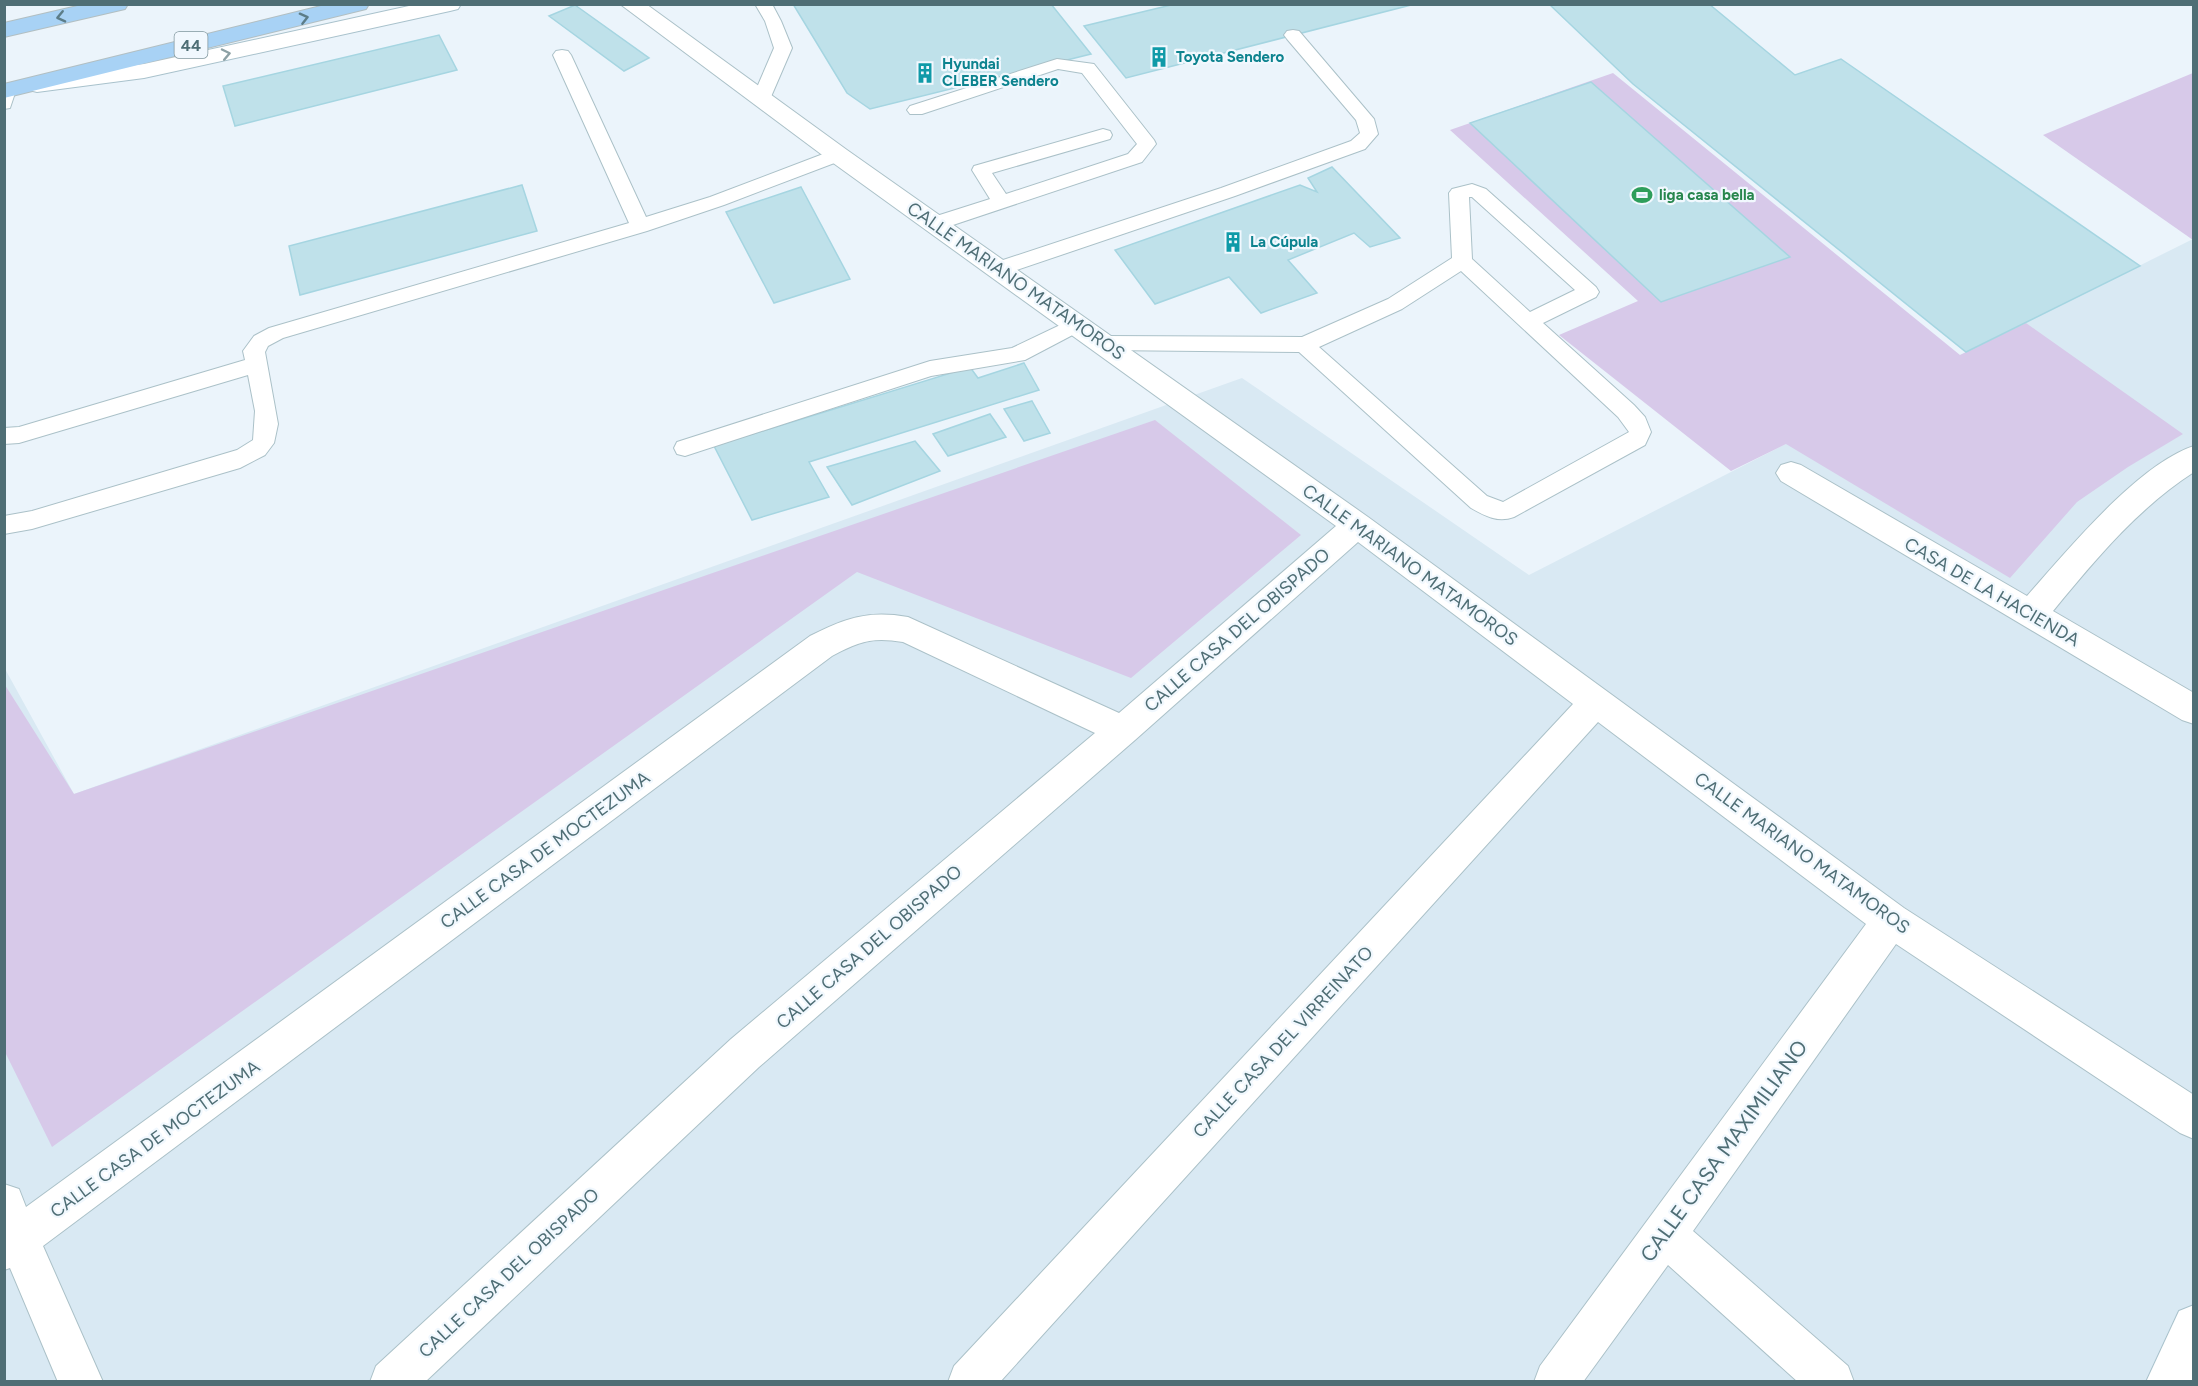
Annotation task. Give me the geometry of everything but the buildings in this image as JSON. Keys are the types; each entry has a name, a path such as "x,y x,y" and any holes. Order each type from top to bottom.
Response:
{"main road":[{"path":"4,30 117,4"},
{"name":"44","path":"10,93 358,4"}],"street":[{"path":"10,93 144,71 450,4"},
{"name":"CALLE MARIANO MATAMOROS","path":"631,4 934,224 1357,525 1891,920 2193,1119"},
{"path":"2031,614 2085,550 2143,494 2193,457"},
{"name":"CASA DE LA HACIENDA","path":"1791,473 2193,710"},
{"name":"CALLE CASA DEL OBISPADO","path":"392,1382 745,1053 1123,730 1357,525"},
{"name":"CALLE CASA DE MOCTEZUMA","path":"10,1230 821,646 852,630 881,624 908,630 1123,730"},
{"name":"CALLE CASA DEL VIRREINATO","path":"970,1382 1596,702"},
{"name":"CALLE CASA MAXIMILIANO","path":"1556,1382 1891,920"},
{"path":"10,1230 81,1382"},
{"path":"1665,1234 1832,1382"},
{"path":"2168,1382 2193,1326"}],"lane":[{"path":"761,99 783,48 773,21 762,4"},
{"path":"998,269 1228,192 1358,144 1369,134 1365,119 1293,35"},
{"path":"562,55 640,226"},
{"path":"916,110 1057,64 1088,68 1147,144 1135,158 934,224"},
{"path":"1001,202 981,170 1103,135"},
{"path":"4,525 32,520 232,462 254,452 263,442 267,427 254,351 261,341 276,333 640,226 717,201 838,155"},
{"path":"1304,345 1479,502 1506,512 1637,439 1640,432 1637,423 1626,411 1527,322 1462,261 1459,193 1472,190 1479,193 1589,292 1527,322"},
{"path":"1104,343 1304,345 1395,304 1462,261"},
{"path":"685,448 930,369 1017,355 1077,324"},
{"path":"4,436 19,435 255,365"}],"shaded area":[{"path":"1613,73 1960,355 2026,323 2183,434 2128,467 2077,502 2010,578 1786,444 1731,471 1559,335 1638,301 1450,130"},
{"path":"2193,73 2194,239 2193,240 2043,135"},
{"path":"2193,239 2193,1381 5,1381 4,667 74,794 1242,378 1529,575"},
{"path":"1155,420 1301,535 1131,678 857,572 52,1147 5,1052 5,685 74,794"}],"place":[{"name":"Toyota Sendero","path":"1159,57"},
{"name":"Hyundai CLEBER Sendero","path":"925,73"},
{"name":"liga casa bella","path":"1642,195"},
{"name":"La Cúpula","path":"1233,242"}]}
